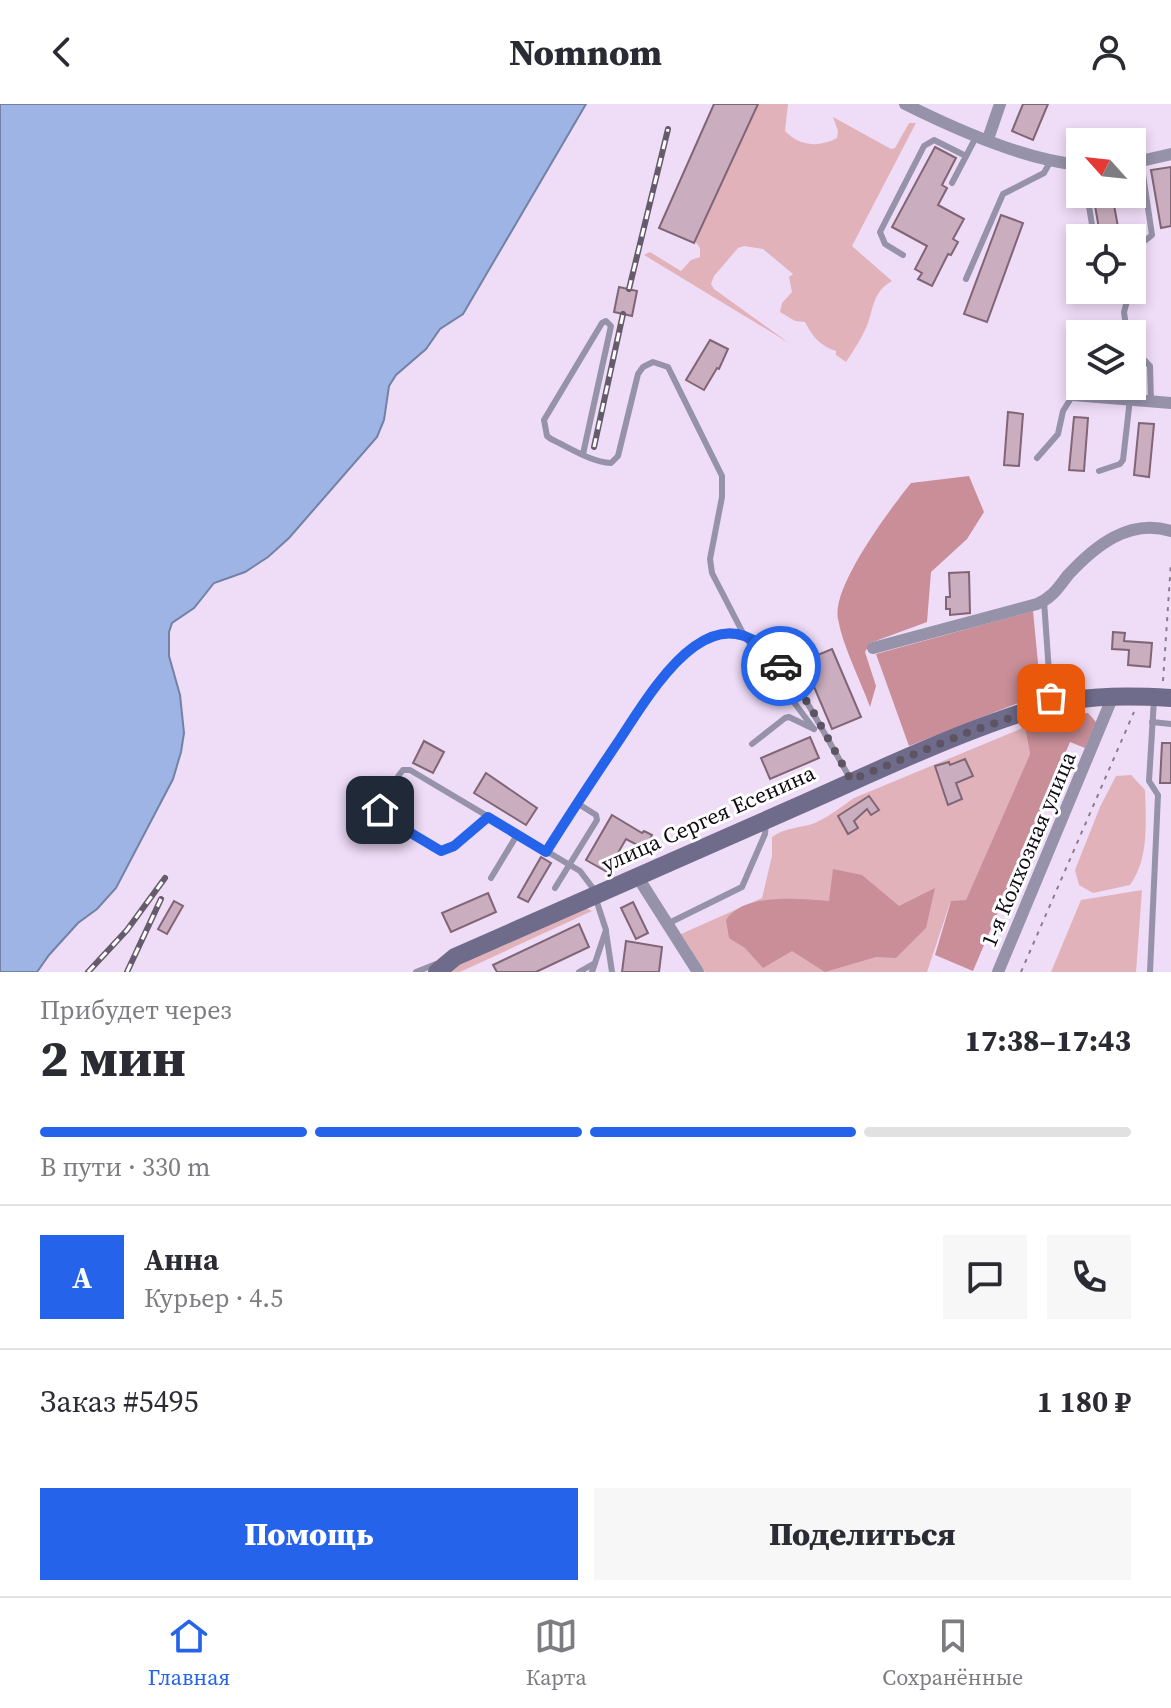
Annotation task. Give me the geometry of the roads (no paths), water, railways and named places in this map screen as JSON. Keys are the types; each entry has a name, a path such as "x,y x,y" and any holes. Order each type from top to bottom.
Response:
{"street":[{"path":"905,104 1050,162 1066,164"},
{"path":"983,137 1000,104"},
{"path":"1146,160 1171,154"},
{"path":"1140,400 1171,403"},
{"path":"873,648 1044,601 1079,564 1115,535 1143,528 1171,531"},
{"name":"улица Сергея Есенина","path":"437,972 455,957 851,780 979,728 1051,704 1163,693"},
{"name":"1-я Колхозная улица","path":"998,972 1113,696"},
{"path":"637,876 698,972"}],"lane":[{"path":"952,183 966,156 983,137"},
{"path":"903,255 885,244 880,232 924,146 934,140 966,156"},
{"path":"966,279 1003,194 1044,173 1050,162"},
{"path":"1146,208 1152,235 1146,240"},
{"path":"583,454 611,326 606,321 544,420 547,436 583,454 605,463 616,460 638,374 653,362 668,367 720,469 722,497 710,565 712,573 745,637 818,729 851,780"},
{"path":"1146,364 1152,371 1151,401"},
{"path":"1037,458 1058,434 1063,411 1070,400"},
{"path":"1099,471 1123,460 1130,400"},
{"path":"1044,601 1051,704"},
{"path":"546,852 650,693 687,651 700,642 721,634 757,641 771,652 804,697 818,729"},
{"path":"1150,972 1158,795 1149,781 1152,722 1163,693"},
{"path":"752,744 789,717 818,729"},
{"path":"1152,722 1171,724"},
{"path":"488,817 454,846 441,851 384,817 380,810 399,775 403,770 410,770 569,865 587,879 595,894 606,930 612,972"},
{"path":"555,888 597,820 596,815 577,803"},
{"path":"667,924 742,887 765,834 767,820"},
{"path":"491,878 517,835"},
{"path":"592,972 606,930"},
{"path":"416,972 455,957"},
{"path":"579,972 595,963"}],"water":[{"path":"0,104 586,104 463,314 440,329 426,349 396,375 389,386 384,420 377,437 289,538 245,572 214,583 194,608 172,623 169,656 180,695 184,733 173,779 116,888 97,909 78,923 37,972 0,972"}],"railway":[{"path":"629,289 668,129"},
{"path":"594,447 623,314"},
{"path":"88,972 127,930 165,878"},
{"path":"127,972 161,899"}]}
